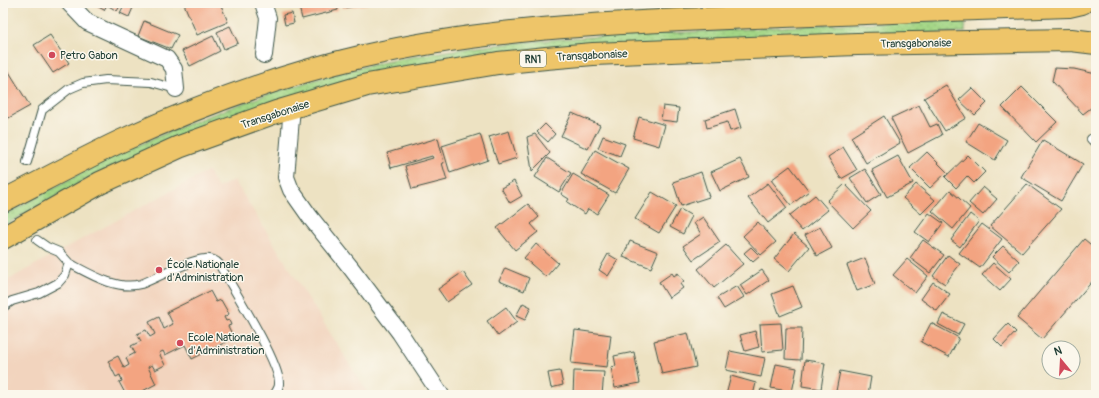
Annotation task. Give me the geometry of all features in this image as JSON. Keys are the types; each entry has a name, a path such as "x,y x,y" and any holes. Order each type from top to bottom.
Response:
{"highway":[{"path":"3,201 122,141 219,99 312,69 403,48 494,34 621,23 919,10 1069,6 1082,3"},
{"name":"Transgabonaise","path":"3,238 76,196 180,147 276,112 367,85 460,69 546,58 593,54 857,44 1063,40 1096,43"}],"street":[{"path":"69,3 87,22 167,59 174,69 176,89"},
{"path":"263,3 268,18 264,55"},
{"path":"292,107 286,177 291,190 310,217 400,333 441,395"}],"lane":[{"path":"27,162 42,110 70,89 83,83 106,80 151,82 176,89"},
{"path":"37,240 59,252 69,263 113,283 133,287 195,261 206,259 215,260 219,264 270,354 278,374 279,384 274,395"},
{"path":"3,307 12,301 40,293 58,283 65,275 69,263"}],"shaded area":[{"name":"École Nationale d'Administration","path":"208,171 218,188 234,180 369,395 3,395 3,283"}],"green space":[{"path":"965,20 965,32 496,53 408,67 273,102 226,118 176,138 94,175 3,226 3,216 80,174 157,137 224,110 293,86 363,67 444,52 525,42 608,36 821,25"}],"building":[{"path":"91,3 122,3 117,11 107,5 104,10"},
{"path":"125,3 135,3 129,17 120,13"},
{"path":"220,3 228,22 197,35 184,4"},
{"path":"298,3 337,3 338,10 302,19"},
{"path":"342,3 368,3 369,4 343,8"},
{"path":"292,13 294,23 285,25 283,15"},
{"path":"144,21 178,35 171,49 138,36"},
{"path":"230,26 238,43 224,49 217,32"},
{"path":"50,35 69,63 53,73 34,45"},
{"path":"213,36 220,51 190,66 182,51"},
{"path":"3,62 30,106 5,120 3,116"},
{"path":"1055,68 1074,69 1096,74 1096,104 1083,114 1052,81"},
{"path":"946,85 966,118 945,131 924,98"},
{"path":"1022,87 1057,122 1036,142 1002,107"},
{"path":"972,88 987,103 975,115 959,100"},
{"path":"919,105 930,127 937,124 942,135 908,153 891,118"},
{"path":"663,106 679,108 677,122 661,120"},
{"path":"735,109 741,128 730,131 727,122 707,128 705,119"},
{"path":"572,113 600,125 588,149 561,136"},
{"path":"884,116 900,143 866,163 851,137"},
{"path":"639,117 665,125 659,146 633,138"},
{"path":"978,123 1007,140 995,160 966,142"},
{"path":"545,124 555,134 548,142 537,132"},
{"path":"509,131 517,158 498,164 489,137"},
{"path":"480,134 488,160 450,173 442,146"},
{"path":"535,134 550,153 532,171 527,137"},
{"path":"603,136 625,144 620,156 598,148"},
{"path":"438,138 444,163 442,163 447,180 412,189 405,166 433,158 432,156 391,168 387,153"},
{"path":"1043,140 1083,164 1061,201 1021,177"},
{"path":"843,147 857,170 841,179 828,157"},
{"path":"595,150 629,169 615,193 581,174"},
{"path":"927,152 947,172 930,188 910,168"},
{"path":"968,155 985,172 974,183 967,176 956,188 945,177"},
{"path":"898,156 913,183 887,197 872,170"},
{"path":"547,158 571,173 559,192 535,177"},
{"path":"740,159 749,177 720,191 711,172"},
{"path":"790,166 809,191 791,205 771,180"},
{"path":"865,169 881,194 867,203 850,178"},
{"path":"701,172 709,197 681,206 673,182"},
{"path":"573,174 609,195 597,214 588,209 585,214 567,202 569,199 561,194"},
{"path":"514,181 522,196 510,203 501,188"},
{"path":"768,183 787,208 768,223 748,198"},
{"path":"845,184 871,211 853,228 827,201"},
{"path":"916,184 935,200 921,214 903,198"},
{"path":"1027,184 1061,209 1022,253 990,226"},
{"path":"983,187 997,199 983,215 969,203"},
{"path":"950,190 970,208 953,229 932,211"},
{"path":"652,192 676,206 659,233 635,219"},
{"path":"815,195 828,210 802,231 789,216"},
{"path":"528,204 539,217 531,224 538,232 515,250 497,228"},
{"path":"680,209 692,216 683,234 670,227"},
{"path":"929,213 943,223 929,242 915,232"},
{"path":"970,214 979,221 960,247 951,240"},
{"path":"703,217 720,242 693,260 683,246 701,234 694,223"},
{"path":"758,222 776,242 761,255 743,236"},
{"path":"982,224 1002,239 980,268 959,253"},
{"path":"820,227 832,248 817,256 805,235"},
{"path":"794,234 809,247 789,271 774,259"},
{"path":"1084,239 1096,249 1096,277 1042,339 1017,318"},
{"path":"923,240 944,255 930,273 910,258"},
{"path":"630,241 658,252 651,268 623,257"},
{"path":"536,244 558,263 546,277 524,258"},
{"path":"726,245 743,264 714,288 698,269"},
{"path":"1003,246 1019,261 1009,272 992,257"},
{"path":"751,247 760,256 753,262 744,253"},
{"path":"608,254 618,260 608,276 599,270"},
{"path":"948,255 960,264 945,284 933,276"},
{"path":"865,258 875,284 857,291 847,265"},
{"path":"907,259 928,276 915,293 893,275"},
{"path":"993,263 1011,279 1000,291 982,275"},
{"path":"505,268 529,278 524,291 499,281"},
{"path":"762,270 769,280 747,295 740,285"},
{"path":"463,272 472,285 447,302 438,289"},
{"path":"672,273 674,276 678,273 684,281 680,284 683,288 669,298 659,282"},
{"path":"933,282 950,294 937,311 921,299"},
{"path":"737,286 744,297 724,309 717,298"},
{"path":"793,286 802,307 780,316 772,294"},
{"name":"Ecole Nationale d'Administration","path":"210,291 216,302 221,300 229,314 224,317 226,321 229,320 231,325 228,326 234,338 192,359 185,345 165,355 163,351 159,353 165,365 155,370 152,365 148,367 156,384 135,395 126,395 119,382 122,381 120,375 116,377 108,361 118,356 124,368 129,365 126,358 135,353 131,346 141,341 137,334 146,330 150,337 155,334 149,322 159,317 164,329 173,324 167,312"},
{"path":"523,303 531,307 525,320 516,316"},
{"path":"506,307 517,322 498,336 487,321"},
{"path":"943,314 964,324 958,335 938,324"},
{"path":"781,323 783,350 762,352 760,324"},
{"path":"931,323 959,338 949,357 921,342"},
{"path":"1008,324 1016,332 1002,347 994,339"},
{"path":"786,328 802,328 801,360 785,359"},
{"path":"575,330 611,335 607,367 571,363"},
{"path":"755,331 759,347 745,351 740,335"},
{"path":"688,333 696,367 662,374 654,341"},
{"path":"730,351 765,358 761,377 726,370"},
{"path":"634,352 640,383 615,388 611,367 616,366 614,356"},
{"path":"805,360 825,363 821,389 802,386"},
{"path":"776,364 797,368 792,392 771,388"},
{"path":"560,371 563,385 551,388 548,373"},
{"path":"574,371 604,372 602,395 573,395"},
{"path":"840,371 871,377 868,395 856,395 836,391"},
{"path":"731,376 756,383 753,395 726,395"},
{"path":"761,389 781,395 759,395"}],"place":[{"name":"Petro Gabon","path":"52,55"},
{"name":"École Nationale d'Administration","path":"159,270"},
{"name":"Ecole Nationale d'Administration","path":"180,343"}]}
